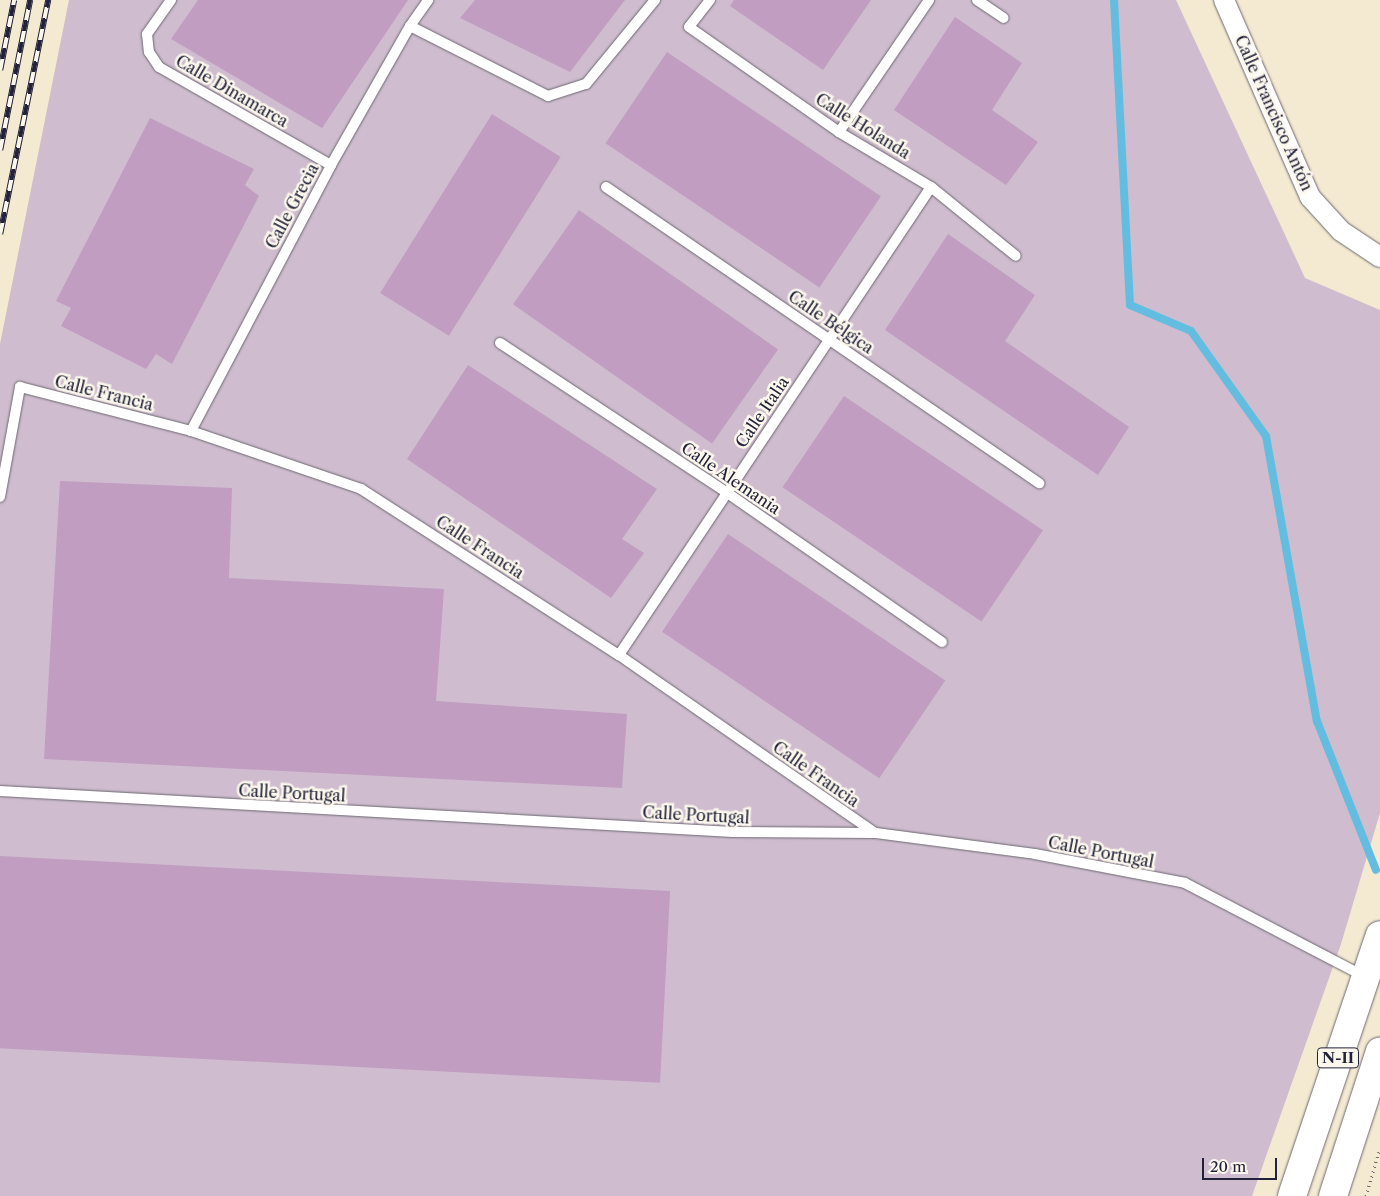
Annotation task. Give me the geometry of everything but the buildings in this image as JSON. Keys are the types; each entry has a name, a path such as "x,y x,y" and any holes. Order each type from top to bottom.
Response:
{"main road":[{"name":"N-II","path":"1291,1191 1380,935"},
{"name":"N-II","path":"1332,1196 1380,1050"}],"street":[{"name":"Calle Francisco Antón","path":"1224,0 1310,197 1341,231 1380,257"}],"lane":[{"name":"Calle Dinamarca","path":"171,0 147,34 149,52 159,67 331,164"},
{"name":"Calle Grecia","path":"191,431 331,164 410,26 428,0"},
{"path":"410,26 548,96 586,84 655,0"},
{"name":"Calle Holanda","path":"710,0 689,27 839,132 932,187 1016,256"},
{"path":"839,132 928,0"},
{"path":"977,0 1004,18"},
{"name":"Calle Bélgica","path":"606,187 1039,483"},
{"name":"Calle Italia","path":"619,655 726,492 932,187"},
{"name":"Calle Alemania","path":"500,343 726,492 942,642"},
{"name":"Calle Francia","path":"0,498 20,387 191,431 361,489 619,655 876,833"},
{"name":"Calle Portugal","path":"0,792 733,832 876,833 1035,854 1185,883 1365,976"}],"path":[{"path":"1366,1196 1380,1148"}],"shaded area":[{"path":"69,0 1176,0 1305,278 1380,310 1380,813 1341,944 1252,1196 0,1196 0,344"}],"waterway":[{"path":"1114,0 1130,305 1191,331 1266,436 1317,721 1376,870"}],"railway":[{"path":"0,70 14,0"},
{"path":"0,150 30,0"},
{"path":"0,234 48,0"}]}
